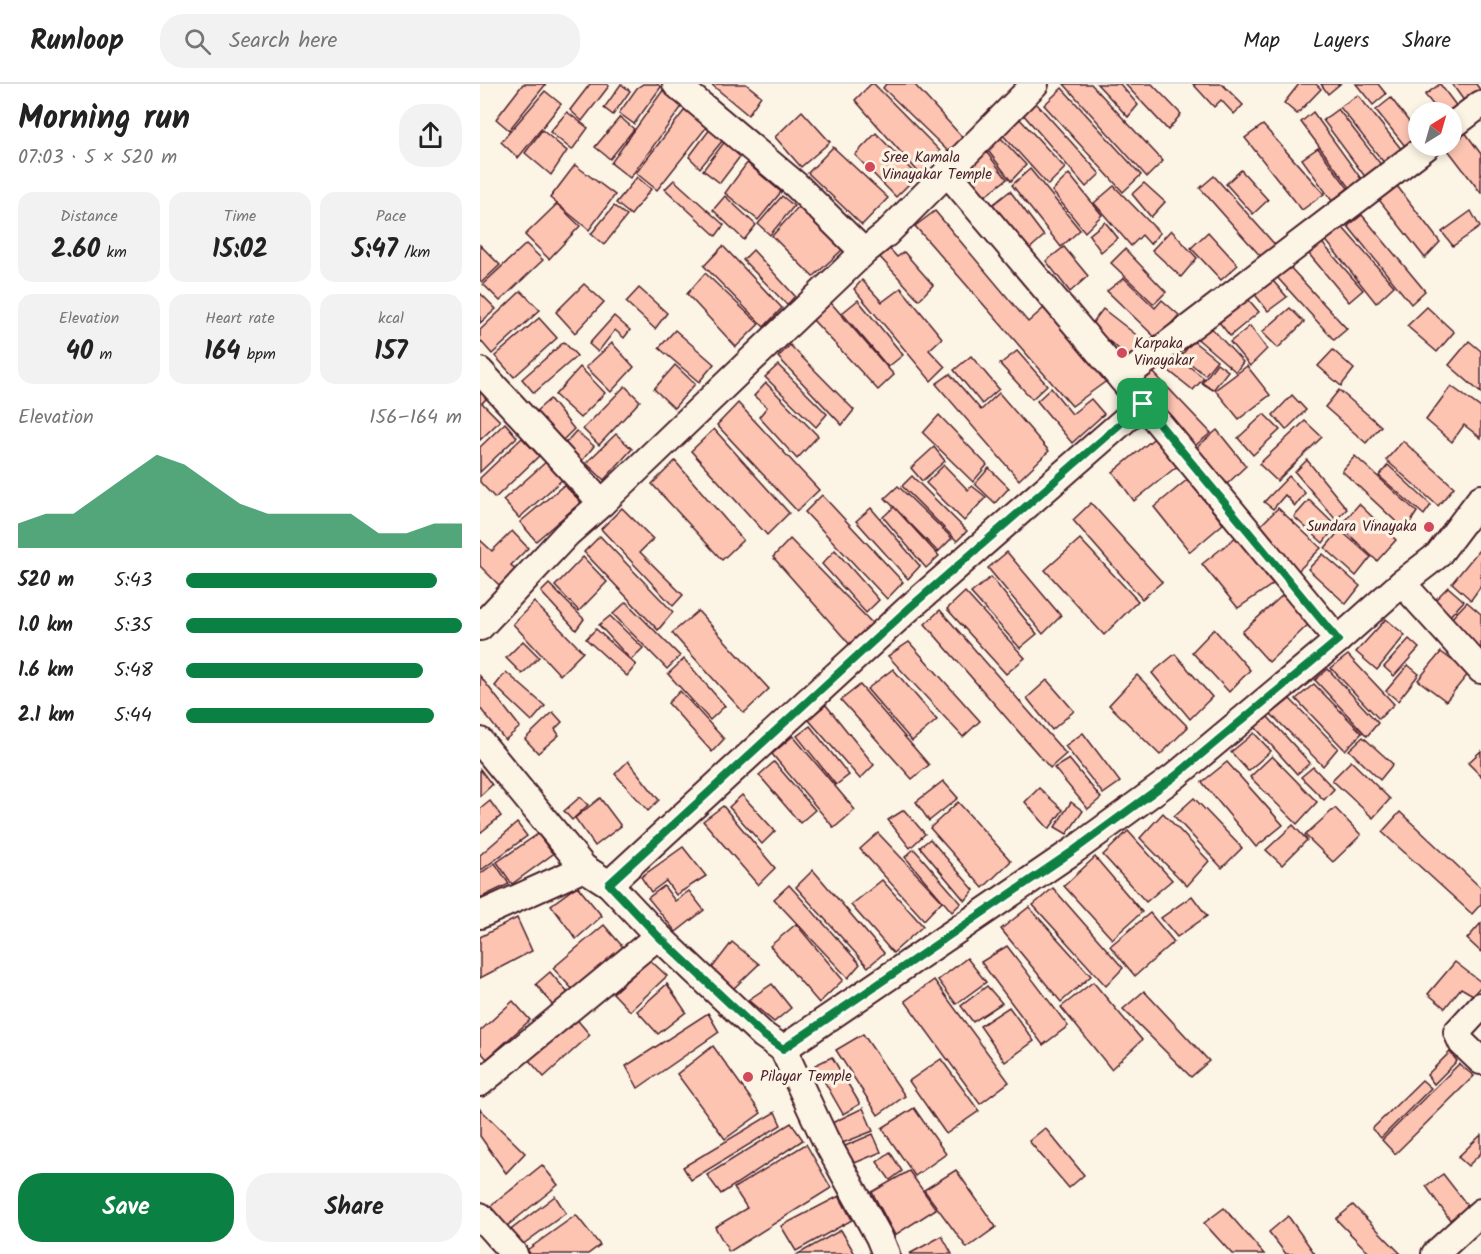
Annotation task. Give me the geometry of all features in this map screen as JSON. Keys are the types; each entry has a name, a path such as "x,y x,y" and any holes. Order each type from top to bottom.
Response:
{"street":[{"path":"676,84 796,185 864,252"},
{"path":"480,627 567,534 864,252 886,234 1035,84"},
{"path":"1462,118 1481,104"},
{"path":"1122,379 1414,156"},
{"path":"946,172 1143,404 1338,640"},
{"path":"480,371 602,503"},
{"path":"609,884 907,610 1143,404"},
{"path":"783,1049 1073,851 1174,777 1438,555 1481,498"},
{"path":"1402,583 1481,670"},
{"path":"480,741 584,868 609,884 658,936 763,1035 783,1049 825,1139 886,1254"},
{"path":"480,915 584,868"},
{"path":"480,1083 658,936"},
{"path":"1481,1006 1457,1032 1462,1044 1481,1061"},
{"path":"1435,1254 1481,1212"},
{"path":"480,1216 514,1254"}],"building":[{"path":"523,84 546,84 509,130 496,119"},
{"path":"590,84 609,86 582,121 570,110"},
{"path":"621,84 630,91 613,115 604,108"},
{"path":"643,84 657,84 661,87 634,124 619,113 637,88"},
{"path":"711,84 746,84 761,96 748,115"},
{"path":"871,84 874,84 940,151 920,174 855,100"},
{"path":"886,84 914,84 964,139 951,154 883,88"},
{"path":"1064,84 1091,84 1163,161 1147,177"},
{"path":"1097,84 1120,84 1138,105 1128,117"},
{"path":"1125,84 1152,84 1181,114 1168,130"},
{"path":"1193,84 1222,84 1243,105 1234,114 1221,100 1214,107"},
{"path":"1299,84 1316,84 1321,89 1297,114 1284,103"},
{"path":"1321,84 1340,84 1328,94"},
{"path":"1356,84 1378,84 1386,94 1373,105"},
{"path":"1440,84 1454,102 1431,102 1425,95"},
{"path":"1452,84 1476,84 1481,95 1467,105"},
{"path":"666,86 686,101 630,178 611,163"},
{"path":"1062,88 1141,175 1123,192 1044,105"},
{"path":"545,91 561,104 518,158 501,142"},
{"path":"1358,95 1402,150 1385,164 1340,107"},
{"path":"1391,98 1408,120 1408,150 1376,110"},
{"path":"1035,102 1100,174 1086,187 1022,113"},
{"path":"687,107 709,124 657,190 636,173"},
{"path":"1338,109 1382,166 1366,178 1323,120"},
{"path":"802,111 830,142 801,167 775,137"},
{"path":"567,112 588,128 572,150 550,132"},
{"path":"1313,112 1362,180 1351,189 1301,122"},
{"path":"1017,116 1065,168 1048,185 1000,132"},
{"path":"620,117 634,129 610,159 595,147"},
{"path":"1263,125 1324,194 1302,210 1245,138"},
{"path":"1462,128 1481,154 1481,193 1453,156 1462,156"},
{"path":"710,129 723,140 700,168 689,157"},
{"path":"542,130 567,151 551,175 525,153"},
{"path":"876,133 917,176 896,197 855,155"},
{"path":"729,136 745,150 720,183 703,170"},
{"path":"999,136 1026,165 1011,181 986,148"},
{"path":"981,145 1007,179 985,196 958,163"},
{"path":"833,147 888,198 862,225 808,173"},
{"path":"1318,148 1348,188 1332,201 1302,159"},
{"path":"747,163 781,192 758,220 725,193"},
{"path":"575,165 615,195 589,230 550,198"},
{"path":"1030,169 1080,230 1061,247 1012,185"},
{"path":"1241,170 1268,200 1253,214 1226,184"},
{"path":"1069,174 1102,215 1085,232 1052,191"},
{"path":"1214,176 1277,247 1263,259 1200,188"},
{"path":"637,177 651,189 631,215 616,203"},
{"path":"674,180 724,225 716,236 665,189"},
{"path":"1394,182 1440,242 1425,258 1376,196"},
{"path":"1144,183 1165,202 1151,217 1132,194"},
{"path":"1114,186 1160,233 1150,244 1142,235 1131,246 1094,203"},
{"path":"1010,191 1044,236 1027,251 991,206"},
{"path":"725,196 756,225 744,240 713,210"},
{"path":"782,196 794,206 770,235 758,224"},
{"path":"557,204 580,226 549,259 525,235"},
{"path":"614,206 627,216 604,245 591,234"},
{"path":"799,206 842,250 813,277 772,236"},
{"path":"935,211 1028,322 1044,308 1108,380 1072,406 915,226"},
{"path":"1471,211 1480,227 1453,246 1442,232"},
{"path":"1362,215 1425,291 1411,304 1348,226"},
{"path":"1337,221 1394,286 1376,303 1320,233"},
{"path":"1105,222 1118,238 1101,252 1089,235"},
{"path":"1171,230 1197,258 1181,277 1152,250"},
{"path":"1208,232 1238,265 1221,280 1191,248"},
{"path":"1317,237 1363,290 1349,302 1304,248"},
{"path":"526,244 543,260 500,301 483,284"},
{"path":"480,245 500,265 482,282 480,280"},
{"path":"723,246 782,308 764,327 704,266"},
{"path":"888,247 897,257 904,252 933,285 919,300 878,255"},
{"path":"1064,247 1088,276 1070,292 1046,261"},
{"path":"1125,249 1166,292 1154,304 1111,263"},
{"path":"753,250 795,296 787,305 743,260"},
{"path":"1287,264 1347,329 1334,340 1275,275"},
{"path":"705,273 759,324 736,347 687,294"},
{"path":"1266,273 1287,297 1268,311 1248,286"},
{"path":"1124,278 1155,308 1162,300 1179,315 1157,339 1107,291"},
{"path":"862,280 882,302 901,288 942,338 929,350 945,367 931,381 854,289"},
{"path":"584,284 604,302 575,333 556,312"},
{"path":"639,288 667,313 655,329 626,302"},
{"path":"521,291 540,310 492,354 480,340 480,330"},
{"path":"480,293 496,309 480,323"},
{"path":"1248,299 1259,312 1230,336 1219,322"},
{"path":"858,300 903,355 888,367 842,313"},
{"path":"831,303 894,375 878,390 812,319"},
{"path":"1427,307 1454,332 1437,352 1407,326"},
{"path":"1290,308 1304,322 1278,348 1262,332"},
{"path":"1103,309 1148,344 1134,361 1090,326"},
{"path":"614,316 630,330 624,338 615,330 598,352 589,344"},
{"path":"539,318 557,338 514,377 495,356"},
{"path":"1205,321 1243,362 1236,372 1193,335"},
{"path":"1250,326 1267,349 1250,366 1230,342"},
{"path":"675,330 714,364 699,382 659,348"},
{"path":"1193,341 1217,360 1205,375 1181,356"},
{"path":"1469,341 1481,351 1481,393 1449,365"},
{"path":"564,342 577,356 534,393 522,379"},
{"path":"612,343 634,367 611,392 586,367"},
{"path":"790,345 854,410 842,425 778,357"},
{"path":"1333,350 1354,369 1341,386 1318,366"},
{"path":"1017,351 1047,385 1032,399 1000,364"},
{"path":"971,356 999,389 982,404 954,370"},
{"path":"1177,357 1204,378 1193,390 1168,370"},
{"path":"1217,363 1228,371 1213,390 1202,383"},
{"path":"675,365 695,384 674,408 654,389"},
{"path":"778,365 827,414 816,427 765,377"},
{"path":"1247,366 1270,395 1239,419 1215,390"},
{"path":"580,367 605,393 580,418 555,395"},
{"path":"1153,372 1211,433 1192,448 1139,384"},
{"path":"950,374 981,410 999,393 1049,451 1019,480 936,384"},
{"path":"766,383 818,436 797,459 759,417 767,407 754,396"},
{"path":"625,386 640,401 599,445 583,429"},
{"path":"1451,386 1481,408 1481,438 1464,425 1452,442 1426,420"},
{"path":"1051,388 1072,414 1091,399 1104,414 1072,443 1037,401"},
{"path":"480,389 488,397 482,403 500,421 480,440"},
{"path":"1339,390 1381,426 1366,443 1325,407"},
{"path":"1292,395 1306,410 1286,430 1273,415"},
{"path":"550,399 574,429 560,443 534,413"},
{"path":"738,403 819,490 797,511 717,425"},
{"path":"1264,414 1280,430 1253,455 1238,438"},
{"path":"939,415 987,465 973,482 923,433"},
{"path":"1305,421 1322,437 1277,481 1259,464"},
{"path":"505,423 517,437 480,472 480,447"},
{"path":"714,429 789,513 767,535 691,451"},
{"path":"1217,430 1246,466 1226,485 1196,448"},
{"path":"576,431 594,446 581,462 562,447"},
{"path":"616,434 632,449 604,480 586,463"},
{"path":"1157,436 1180,464 1134,501 1113,472"},
{"path":"522,438 539,456 495,498 480,482 480,478"},
{"path":"1403,441 1454,487 1438,506 1386,460"},
{"path":"934,447 945,461 922,481 911,468"},
{"path":"1355,456 1417,512 1405,530 1342,471"},
{"path":"1307,460 1347,509 1336,520 1295,472"},
{"path":"547,461 563,479 519,518 503,500"},
{"path":"675,461 743,540 722,560 652,484"},
{"path":"944,465 968,490 972,486 986,497 964,521 926,483"},
{"path":"1388,465 1431,505 1424,515 1379,476"},
{"path":"989,468 1009,488 995,503 975,484"},
{"path":"912,476 967,531 957,541 902,486"},
{"path":"1289,476 1305,493 1295,506 1285,495 1273,509 1264,502"},
{"path":"1188,479 1223,524 1190,552 1154,507"},
{"path":"564,485 581,502 536,541 520,522"},
{"path":"898,486 952,538 938,552 885,498"},
{"path":"822,495 903,582 887,599 805,512"},
{"path":"1309,500 1336,526 1323,543 1294,517"},
{"path":"1091,503 1162,582 1142,599 1073,520"},
{"path":"1359,504 1396,540 1377,561 1340,526"},
{"path":"894,507 939,556 926,568 883,517"},
{"path":"622,508 653,539 640,552 683,595 673,606 601,529"},
{"path":"871,508 920,566 908,579 856,521"},
{"path":"1278,508 1321,548 1298,571 1257,529"},
{"path":"1340,530 1371,557 1356,576 1325,548"},
{"path":"512,531 528,548 511,565 516,571 500,586 480,566 480,540 492,551"},
{"path":"600,536 673,612 658,630 584,552"},
{"path":"1236,537 1273,584 1238,608 1202,564"},
{"path":"790,539 876,627 852,647 773,557"},
{"path":"1080,539 1138,601 1104,635 1045,570"},
{"path":"835,550 879,600 866,613 822,564"},
{"path":"1479,550 1481,552 1481,586 1471,600 1452,583"},
{"path":"1007,552 1061,616 1043,634 988,568"},
{"path":"1323,554 1360,586 1346,604 1308,569"},
{"path":"583,557 607,582 579,611 555,586"},
{"path":"991,577 1037,634 1020,648 971,593"},
{"path":"549,584 584,619 576,630 541,592"},
{"path":"1448,587 1464,601 1444,622 1430,605"},
{"path":"965,592 1025,658 1006,674 947,609"},
{"path":"1286,592 1310,623 1269,662 1242,632"},
{"path":"534,602 583,652 560,675 513,624"},
{"path":"626,602 680,656 667,669 613,614"},
{"path":"1467,602 1481,614 1481,652 1448,622"},
{"path":"940,610 1066,754 1050,768 925,624"},
{"path":"698,611 769,689 744,713 672,633"},
{"path":"610,616 643,648 631,660 599,625"},
{"path":"1386,619 1405,635 1377,670 1356,652"},
{"path":"596,629 636,665 627,676 586,639"},
{"path":"1214,629 1250,670 1229,692 1192,652"},
{"path":"1409,639 1419,648 1394,676 1384,667"},
{"path":"523,641 539,657 522,674 506,658"},
{"path":"909,642 980,721 963,737 888,656"},
{"path":"1441,652 1469,673 1446,701 1418,680"},
{"path":"1175,654 1212,697 1190,719 1152,673"},
{"path":"1348,655 1394,704 1379,719 1331,668"},
{"path":"684,659 725,706 710,720 668,674"},
{"path":"1408,665 1419,674 1398,701 1386,691"},
{"path":"893,669 937,720 912,741 867,689"},
{"path":"1328,669 1378,723 1367,736 1315,680"},
{"path":"506,672 545,706 532,721 495,686"},
{"path":"1137,675 1188,727 1160,755 1109,705"},
{"path":"480,676 520,727 505,740 480,708"},
{"path":"1047,680 1074,711 1052,730 1027,698"},
{"path":"1314,684 1362,733 1345,750 1296,699"},
{"path":"860,685 929,765 912,779 841,700"},
{"path":"680,691 724,739 712,752 668,703"},
{"path":"1290,699 1338,748 1323,766 1271,714"},
{"path":"826,705 874,765 860,779 808,719"},
{"path":"553,712 562,722 555,729 559,735 538,753 525,739"},
{"path":"1268,717 1310,763 1297,774 1255,727"},
{"path":"810,726 849,775 836,785 797,736"},
{"path":"1083,733 1120,782 1103,794 1065,746"},
{"path":"1254,733 1271,751 1248,771 1231,752"},
{"path":"793,736 855,810 834,828 772,754"},
{"path":"1363,737 1393,764 1380,780 1349,750"},
{"path":"1481,751 1481,776 1468,763"},
{"path":"1272,756 1317,802 1297,824 1250,777"},
{"path":"1069,759 1101,798 1088,809 1054,768"},
{"path":"628,761 659,800 648,811 615,774"},
{"path":"1351,761 1390,799 1373,818 1332,780"},
{"path":"774,762 815,810 800,823 759,775"},
{"path":"1227,762 1283,825 1256,847 1202,782"},
{"path":"1313,767 1334,789 1324,800 1301,777"},
{"path":"480,769 492,785 480,796"},
{"path":"943,781 958,798 929,821 916,802"},
{"path":"1039,788 1063,810 1049,829 1025,802"},
{"path":"742,795 775,831 762,844 729,807"},
{"path":"580,797 588,805 572,820 564,811"},
{"path":"600,798 621,826 595,846 575,818"},
{"path":"1194,798 1242,848 1222,868 1174,816"},
{"path":"490,801 501,816 480,833 480,809"},
{"path":"958,802 1011,861 983,888 930,828"},
{"path":"1071,802 1083,811 1067,834 1055,827"},
{"path":"723,806 775,868 758,885 703,821"},
{"path":"1335,808 1361,835 1333,862 1305,835"},
{"path":"904,810 925,834 910,848 888,820"},
{"path":"1400,812 1481,888 1481,904 1472,914 1382,832"},
{"path":"1163,813 1209,861 1187,886 1140,838"},
{"path":"517,823 527,836 480,871 480,855"},
{"path":"1293,825 1307,840 1282,865 1266,850"},
{"path":"1128,831 1172,880 1146,902 1103,855"},
{"path":"878,833 942,901 924,920 860,849"},
{"path":"538,834 553,854 512,884 497,862"},
{"path":"930,839 974,890 965,901 920,847"},
{"path":"683,847 706,876 676,895 666,881 651,892 641,877"},
{"path":"914,849 961,903 952,912 905,857"},
{"path":"1095,857 1142,912 1112,939 1064,886"},
{"path":"495,863 509,884 480,898 480,874"},
{"path":"813,870 884,953 868,967 796,887"},
{"path":"882,880 923,926 893,953 851,905"},
{"path":"789,885 860,964 848,978 774,899"},
{"path":"577,886 602,916 576,939 551,905"},
{"path":"664,886 675,901 689,891 704,910 676,932 648,898"},
{"path":"1053,888 1123,968 1106,986 1033,905"},
{"path":"1192,896 1207,916 1177,937 1161,918"},
{"path":"1029,907 1091,976 1061,1002 1001,929"},
{"path":"1150,913 1174,942 1135,976 1110,946"},
{"path":"517,918 532,951 480,978 480,937"},
{"path":"1481,923 1481,952 1467,939"},
{"path":"796,924 843,980 819,1003 770,946"},
{"path":"604,925 623,947 574,991 553,968"},
{"path":"732,942 759,964 733,989 712,968"},
{"path":"1007,946 1068,1026 1043,1045 981,962"},
{"path":"967,958 986,982 956,1004 938,980"},
{"path":"650,960 667,976 630,1011 613,993"},
{"path":"1455,962 1481,982 1481,986 1473,995 1461,988 1445,1008 1428,994"},
{"path":"550,972 568,993 553,1006 536,984"},
{"path":"934,980 1009,1082 980,1104 905,1001"},
{"path":"1093,982 1142,1040 1111,1069 1061,1007"},
{"path":"667,984 686,1012 658,1034 637,1011"},
{"path":"772,984 791,1008 774,1022 748,1000"},
{"path":"987,986 1002,1003 973,1022 961,1006"},
{"path":"1144,991 1209,1061 1191,1077 1123,1009"},
{"path":"513,1001 530,1020 487,1059 480,1051 480,1031"},
{"path":"1009,1007 1034,1041 1005,1062 980,1026"},
{"path":"708,1013 719,1032 638,1088 626,1066"},
{"path":"574,1016 590,1035 544,1077 527,1058"},
{"path":"863,1034 905,1096 878,1115 836,1050"},
{"path":"713,1046 761,1113 725,1139 677,1074"},
{"path":"1450,1052 1457,1061 1434,1084 1427,1075"},
{"path":"832,1057 860,1104 843,1114 815,1065"},
{"path":"941,1059 979,1111 946,1134 909,1081"},
{"path":"1459,1064 1474,1076 1395,1154 1382,1140"},
{"path":"1422,1080 1431,1088 1381,1138 1372,1129"},
{"path":"863,1108 873,1131 840,1144 832,1123"},
{"path":"914,1108 946,1154 915,1176 882,1128"},
{"path":"480,1109 525,1153 506,1173 480,1136"},
{"path":"775,1112 781,1125 691,1180 683,1167"},
{"path":"791,1123 803,1140 721,1194 707,1175"},
{"path":"1045,1128 1084,1175 1069,1188 1029,1141"},
{"path":"873,1134 881,1152 850,1165 845,1146"},
{"path":"1481,1135 1481,1153 1468,1166 1458,1157"},
{"path":"806,1144 831,1188 729,1252 715,1227 747,1208 734,1188"},
{"path":"890,1152 902,1171 890,1180 877,1162"},
{"path":"542,1165 558,1185 502,1230 486,1210"},
{"path":"956,1170 996,1227 967,1248 924,1190"},
{"path":"909,1171 936,1209 895,1235 872,1192"},
{"path":"1443,1174 1468,1206 1450,1220 1426,1186"},
{"path":"555,1196 566,1213 519,1247 508,1232"},
{"path":"839,1196 852,1220 796,1251 781,1226"},
{"path":"1353,1205 1401,1254 1370,1254 1336,1219"},
{"path":"1224,1208 1264,1254 1232,1254 1204,1223"},
{"path":"576,1215 600,1245 588,1254 531,1254 527,1250"},
{"path":"1288,1216 1315,1254 1286,1254 1269,1232"},
{"path":"841,1230 855,1254 798,1254"},
{"path":"942,1236 952,1254 909,1254"}],"place":[{"name":"Sree Kamala Vinayakar Temple","path":"870,167"},
{"name":"Karpaka Vinayakar","path":"1122,353"},
{"name":"Sundara Vinayaka","path":"1429,527"},
{"name":"Pilayar Temple","path":"748,1077"}],"route":[{"path":"1143,404 1338,640 1174,777 1073,851 783,1049 763,1035 658,936 609,884 907,610 1143,404"}]}
